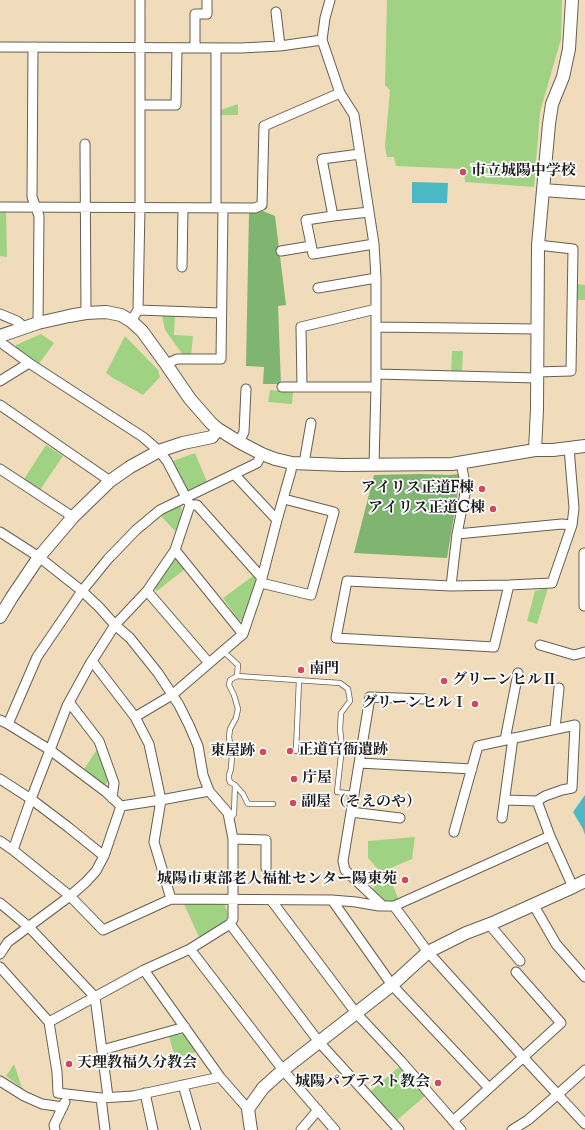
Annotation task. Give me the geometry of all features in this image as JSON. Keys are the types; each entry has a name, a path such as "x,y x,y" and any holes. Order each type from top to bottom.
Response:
{"street":[{"path":"131,321 138,310 140,208 140,0"},
{"path":"195,48 195,14 207,14 207,0"},
{"path":"330,0 325,18 322,40 340,93 354,115 374,244 376,278 374,465"},
{"path":"535,450 537,409 538,245 552,104 562,77 569,49 572,0"},
{"path":"276,12 280,46"},
{"path":"0,47 240,48 280,46 322,40"},
{"path":"33,47 32,197 39,216 38,324"},
{"path":"140,105 176,105 177,48"},
{"path":"166,364 177,359 221,359 216,48"},
{"path":"0,207 255,208 262,205 264,126 340,93"},
{"path":"85,144 86,313"},
{"path":"333,216 322,159 360,154"},
{"path":"543,190 585,193"},
{"path":"182,267 183,208"},
{"path":"369,212 306,220 313,254 374,244"},
{"path":"376,374 537,375 571,371 573,249 538,245"},
{"path":"281,251 311,246"},
{"path":"318,288 376,278"},
{"path":"138,310 221,313"},
{"path":"302,387 301,327 376,310"},
{"path":"0,336 38,324 86,313 106,312 121,315 131,321 142,331 190,399 211,423 239,442 274,459 304,463 422,465 461,463 535,450 554,450 585,446"},
{"path":"0,314 17,321 25,328"},
{"path":"376,327 537,330"},
{"path":"0,342 29,363 143,437 159,451 167,461 188,501 196,505 262,580 311,595 334,512 284,499"},
{"path":"0,381 29,363"},
{"path":"282,387 376,387"},
{"path":"239,442 247,429 246,388"},
{"path":"0,405 110,481"},
{"path":"304,463 311,423"},
{"path":"0,617 39,557 73,517 110,481 130,467 159,451 183,443 212,437 218,429"},
{"path":"509,585 494,647 336,638 347,581 451,586 552,583 572,525 574,508 569,448"},
{"path":"121,806 106,792 50,750 4,722 37,657 82,591 108,559 136,530 160,510 188,501 234,474 257,463 262,454"},
{"path":"135,717 172,695 243,634 262,580 277,520 284,499 292,462"},
{"path":"451,586 457,534 466,488 461,463"},
{"path":"0,469 73,517"},
{"path":"234,474 277,520"},
{"path":"13,850 31,799 69,702 92,661 115,625 147,591 175,550 188,501"},
{"path":"457,534 562,524 572,525"},
{"path":"0,532 39,557 82,591 115,625 130,638 158,673 189,724 198,746 202,775 209,791 228,813 233,839 233,919 230,924 190,949 144,970 49,1022"},
{"path":"175,550 243,634"},
{"path":"585,553 585,606"},
{"path":"147,591 209,663"},
{"path":"540,645 574,655 585,652"},
{"path":"92,661 135,717 149,744 161,800 154,842 171,899"},
{"path":"502,818 505,800 509,739 518,673"},
{"path":"555,729 559,688"},
{"path":"383,906 344,870 343,861 370,697 426,699"},
{"path":"69,702 99,741 114,783 112,798"},
{"path":"454,832 478,746 575,725 572,788 545,796 537,801 505,800"},
{"path":"359,763 472,769"},
{"path":"0,780 31,799 104,856"},
{"path":"121,806 209,791"},
{"path":"537,801 550,836 573,888"},
{"path":"0,954 8,942 70,896 96,871 104,856 121,806"},
{"path":"351,812 400,818"},
{"path":"0,841 70,896 103,930 171,899 332,900 379,906 394,906 550,836"},
{"path":"233,839 266,840 266,868"},
{"path":"248,1109 263,1088 283,1070 392,985 428,952 466,933 573,888 585,881"},
{"path":"271,900 356,1012 461,1130"},
{"path":"332,900 392,985 489,1088"},
{"path":"0,903 29,927 95,997 102,1050 105,1130"},
{"path":"533,904 556,944 585,978"},
{"path":"394,906 428,952 557,1096 585,1124"},
{"path":"230,924 319,1042 399,1130"},
{"path":"489,924 520,961"},
{"path":"190,949 283,1070 335,1130"},
{"path":"0,966 49,1022 57,1072 58,1093 105,1098 133,1096 220,1077"},
{"path":"144,970 220,1077 248,1109 251,1130"},
{"path":"453,1121 561,1023 516,972"},
{"path":"102,1050 185,1027"},
{"path":"512,1130 528,1120 585,1070"},
{"path":"0,1080 24,1096 42,1104 63,1107"},
{"path":"184,1085 196,1130"},
{"path":"145,1093 153,1130"},
{"path":"55,1130 54,1125 69,1095"},
{"path":"301,1130 318,1110"}],"lane":[{"path":"223,651 238,665 237,676"},
{"path":"273,804 248,804 243,794 230,782 229,779 232,769 232,755 229,737 230,729 236,718 238,709 229,685 230,680 237,676 340,683 348,689 350,701 341,713 340,729 342,748 337,792 354,794"},
{"path":"296,751 299,680"},
{"path":"229,821 234,814 235,785"}],"green space":[{"path":"387,0 562,0 561,39 540,112 534,187 465,182 464,169 396,166 394,157 387,157 385,147 390,90 385,85"},
{"path":"238,104 238,115 220,115 221,110"},
{"path":"0,211 6,211 7,257 0,256"},
{"path":"263,211 275,216 286,305 278,306 281,384 263,384 264,367 246,366 249,212"},
{"path":"577,284 585,285 585,300 575,300"},
{"path":"162,316 175,316 174,335 193,336 191,355 183,355 165,330"},
{"path":"41,334 54,343 38,365 16,350 16,345"},
{"path":"125,336 158,370 160,377 143,395 106,373"},
{"path":"452,351 463,351 462,372 451,372"},
{"path":"270,390 293,392 292,404 268,402"},
{"path":"46,445 63,456 40,490 24,479"},
{"path":"195,453 208,484 187,493 170,462"},
{"path":"459,474 458,492 447,558 354,553 374,475"},
{"path":"177,506 181,506 182,510 176,532 161,516"},
{"path":"176,558 185,569 157,591 155,589 156,585 172,559"},
{"path":"253,576 256,580 244,620 242,621 239,620 223,598"},
{"path":"548,588 537,624 527,621 535,591"},
{"path":"98,748 108,781 105,785 84,769"},
{"path":"415,837 412,859 386,870 399,900 393,903 385,903 371,891 383,875 368,858 368,841"},
{"path":"224,903 228,914 226,921 199,937 184,904"},
{"path":"184,1034 196,1052 175,1058 169,1036"},
{"path":"14,1064 22,1088 6,1076"},
{"path":"399,1067 425,1096 395,1122 370,1092"}],"water":[{"path":"412,182 448,183 447,203 412,203"},
{"path":"585,795 585,835 573,812"}],"place":[{"name":"市立城陽中学校","path":"463,172"},
{"name":"アイリス正道F棟","path":"482,489"},
{"name":"アイリス正道C棟","path":"493,509"},
{"name":"南門","path":"301,670"},
{"name":"グリーンヒルⅡ","path":"444,681"},
{"name":"グリーンヒルⅠ","path":"475,704"},
{"name":"正道官衙遺跡","path":"290,751"},
{"name":"東屋跡","path":"263,752"},
{"name":"庁屋","path":"294,779"},
{"name":"副屋（そえのや）","path":"293,803"},
{"name":"城陽市東部老人福祉センター陽東苑","path":"405,880"},
{"name":"天理教福久分教会","path":"69,1064"},
{"name":"城陽パブテスト教会","path":"438,1083"}]}
